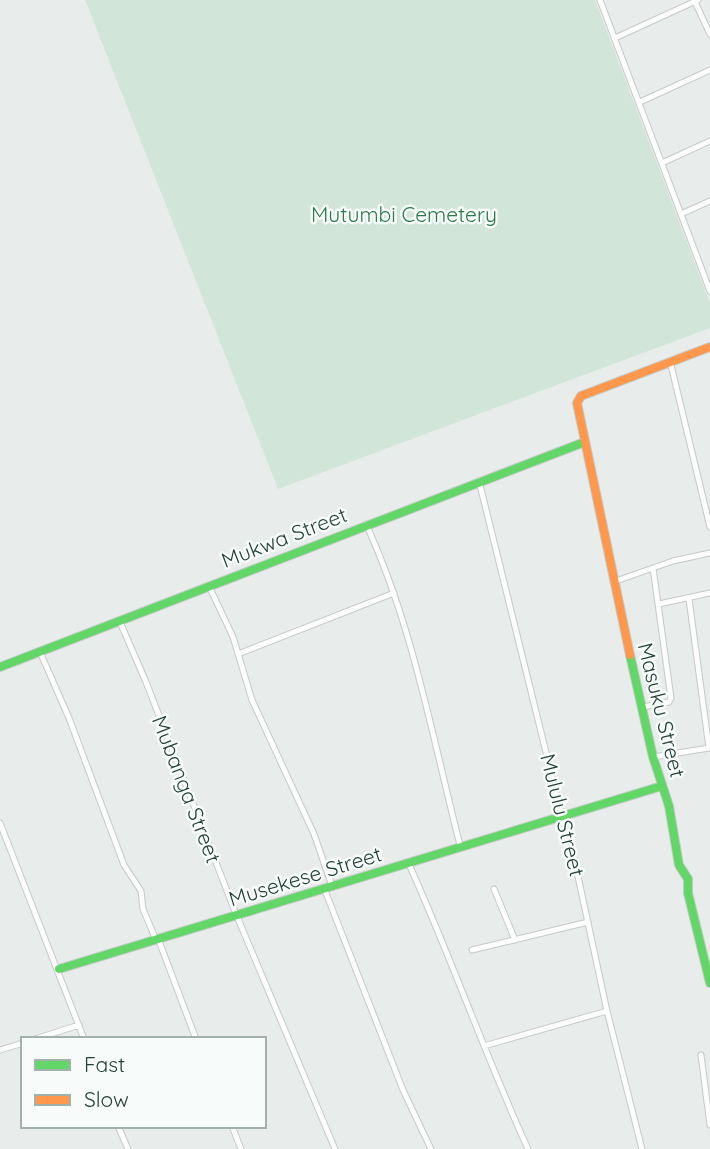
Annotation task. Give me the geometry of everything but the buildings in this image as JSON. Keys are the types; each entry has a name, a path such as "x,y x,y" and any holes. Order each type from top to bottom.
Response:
{"street":[{"path":"600,0 710,290"},
{"path":"615,38 695,0 710,34"},
{"path":"640,102 710,70"},
{"path":"662,163 710,141"},
{"path":"681,214 710,201"},
{"path":"702,269 710,265"},
{"path":"710,347 670,361 710,527"},
{"name":"Masuku Street","path":"670,361 580,396 576,404 582,443 653,757 671,817 679,865 688,878 688,893 710,983"},
{"name":"Mukwa Street","path":"0,667 582,443"},
{"name":"Mululu Street","path":"479,481 571,844 607,1011 642,1149"},
{"path":"366,524 386,565 424,695 460,845"},
{"path":"613,582 710,553"},
{"path":"643,707 669,702 671,698 653,568"},
{"path":"209,586 238,654 252,700 314,834 328,887 407,1100 415,1111 432,1149"},
{"path":"238,654 394,593"},
{"path":"659,604 710,593"},
{"path":"653,757 709,748 689,599"},
{"name":"Mubanga Street","path":"120,622 236,914 335,1149"},
{"path":"40,652 69,718 124,864 141,891 143,909 158,940 195,1037"},
{"name":"Musekese Street","path":"59,970 460,845 662,786"},
{"path":"0,823 83,1037"},
{"path":"408,862 466,995 484,1046 528,1149"},
{"path":"494,889 515,940"},
{"path":"472,950 588,922"},
{"path":"484,1046 607,1011"},
{"path":"41,1037 79,1025"},
{"path":"0,1050 21,1044"},
{"path":"701,1055 710,1125"},
{"path":"119,1128 128,1149"},
{"path":"233,1128 241,1149"}],"green space":[{"name":"Mutumbi Cemetery","path":"85,0 595,0 710,303 710,328 278,489"}],"traffic: fast":[{"path":"0,667 582,443"},
{"path":"630,655 653,757 669,806 679,865 688,879 688,893 710,983"},
{"path":"59,969 662,786"}],"traffic: slow":[{"path":"630,655 577,403 581,396 710,347"}]}
